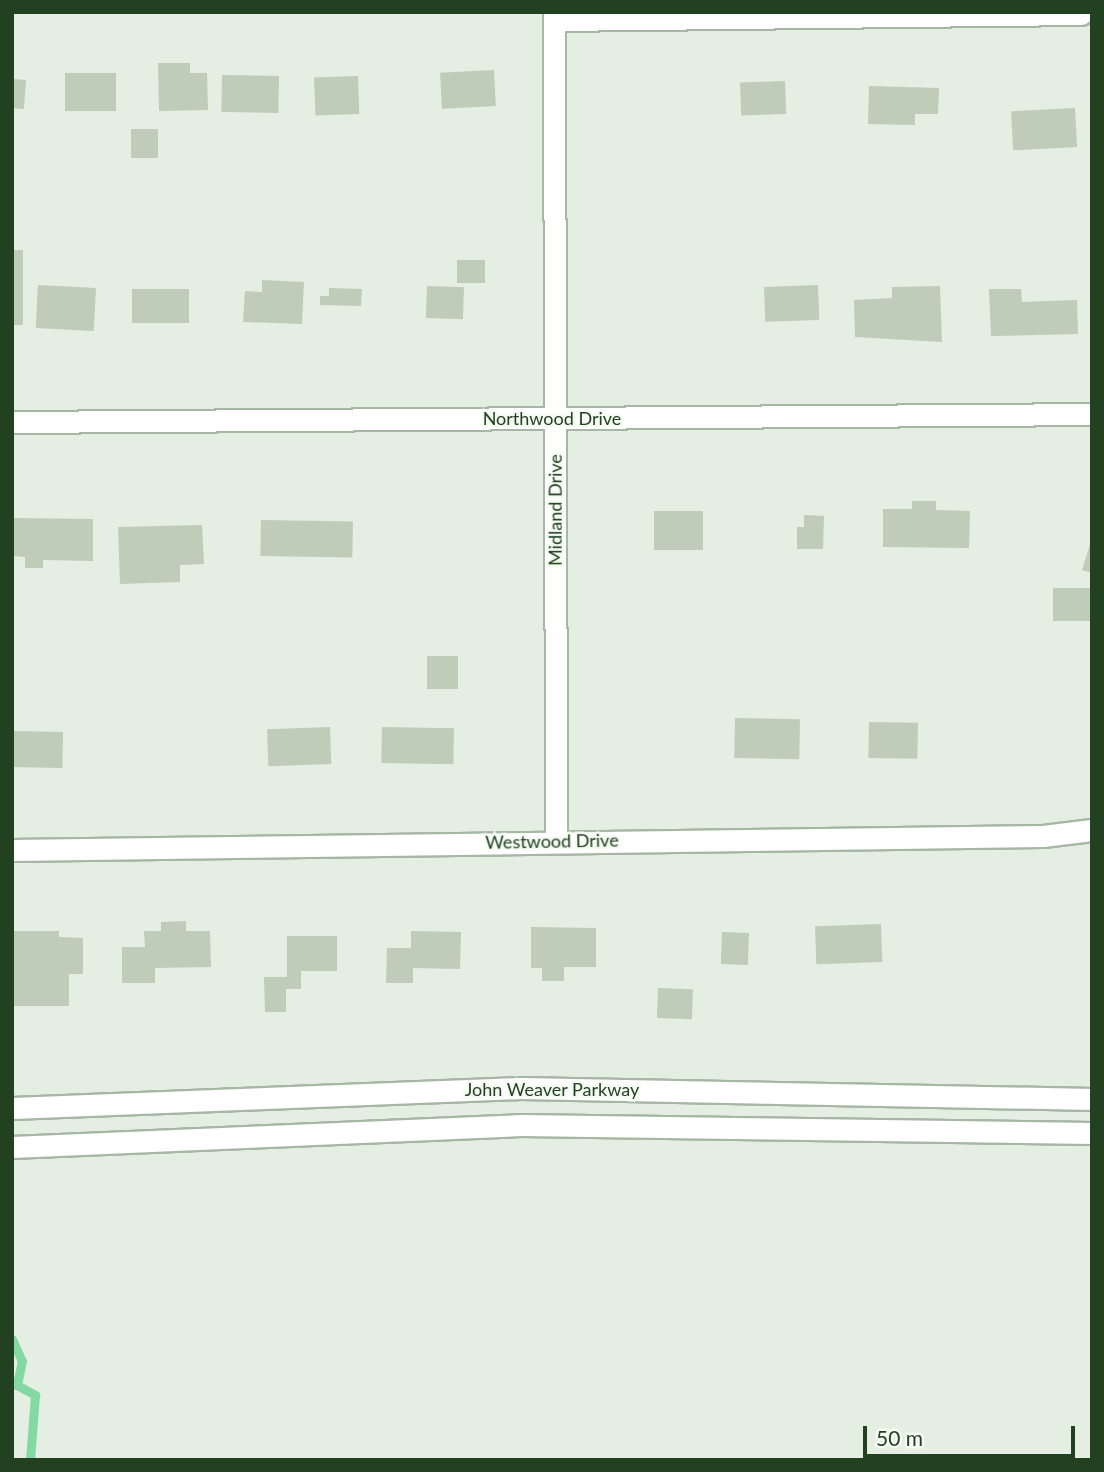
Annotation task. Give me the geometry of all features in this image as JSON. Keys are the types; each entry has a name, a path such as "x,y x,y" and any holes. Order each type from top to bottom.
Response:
{"street":[{"path":"554,16 1081,15"},
{"name":"Midland Drive","path":"554,16 556,840"},
{"name":"Northwood Drive","path":"12,422 1092,414"},
{"name":"Westwood Drive","path":"12,850 556,840 1043,836 1092,830"},
{"name":"John Weaver Parkway","path":"12,1108 521,1088 1092,1099"},
{"name":"John Weaver Parkway","path":"12,1147 521,1125 1092,1133"}],"building":[{"path":"158,63 190,63 190,73 207,73 208,110 159,111"},
{"path":"494,70 496,106 442,109 440,73"},
{"path":"65,73 116,73 116,111 65,111"},
{"path":"222,75 279,76 278,113 221,112"},
{"path":"358,76 359,114 315,116 314,78"},
{"path":"12,79 26,80 24,109 12,108"},
{"path":"785,81 786,114 741,116 740,83"},
{"path":"869,86 939,88 938,114 915,114 915,125 868,124"},
{"path":"1075,108 1077,147 1013,150 1011,111"},
{"path":"131,129 158,129 158,158 131,158"},
{"path":"12,250 23,250 23,325 12,325"},
{"path":"457,260 485,260 485,283 457,283"},
{"path":"262,280 304,282 302,324 243,322 245,291 262,292"},
{"path":"38,285 96,288 94,331 36,328"},
{"path":"818,285 819,320 765,322 764,287"},
{"path":"427,286 464,287 463,319 426,318"},
{"path":"940,286 942,342 855,337 854,300 892,298 892,287"},
{"path":"329,288 362,289 361,306 320,305 320,296 329,296"},
{"path":"132,289 189,289 189,323 132,323"},
{"path":"989,289 1021,289 1022,302 1077,300 1078,334 991,336"},
{"path":"912,501 936,501 936,510 970,511 969,548 883,547 883,509 912,509"},
{"path":"654,511 703,511 703,550 654,550"},
{"path":"804,515 824,516 823,549 797,549 797,527 804,527"},
{"path":"12,518 93,519 93,561 43,560 43,568 25,568 25,557 12,556"},
{"path":"261,520 353,522 352,558 260,556"},
{"path":"202,525 204,564 180,565 180,582 120,584 118,527"},
{"path":"1092,541 1092,573 1082,570"},
{"path":"1053,588 1092,588 1092,621 1053,621"},
{"path":"427,656 458,656 458,689 427,689"},
{"path":"735,718 800,719 799,759 734,758"},
{"path":"869,722 918,723 917,759 868,758"},
{"path":"330,727 331,764 268,766 267,729"},
{"path":"382,727 454,728 453,764 381,763"},
{"path":"12,731 63,732 62,768 12,767"},
{"path":"186,921 186,931 210,931 211,967 155,968 155,983 122,983 122,947 145,947 144,931 161,931 161,922"},
{"path":"881,924 882,962 816,964 815,926"},
{"path":"531,927 596,928 596,967 564,967 564,981 542,981 542,968 531,968"},
{"path":"12,931 59,931 59,937 83,938 83,974 69,974 69,1006 12,1006"},
{"path":"411,931 461,932 460,969 413,968 413,983 386,983 387,948 411,948"},
{"path":"722,932 749,933 748,965 721,964"},
{"path":"287,936 337,936 337,971 301,971 301,989 286,989 286,1012 265,1012 264,977 287,977"},
{"path":"658,988 693,989 692,1019 657,1018"}],"waterway":[{"path":"12,1339 22,1361 17,1385 35,1395 30,1460"}]}
